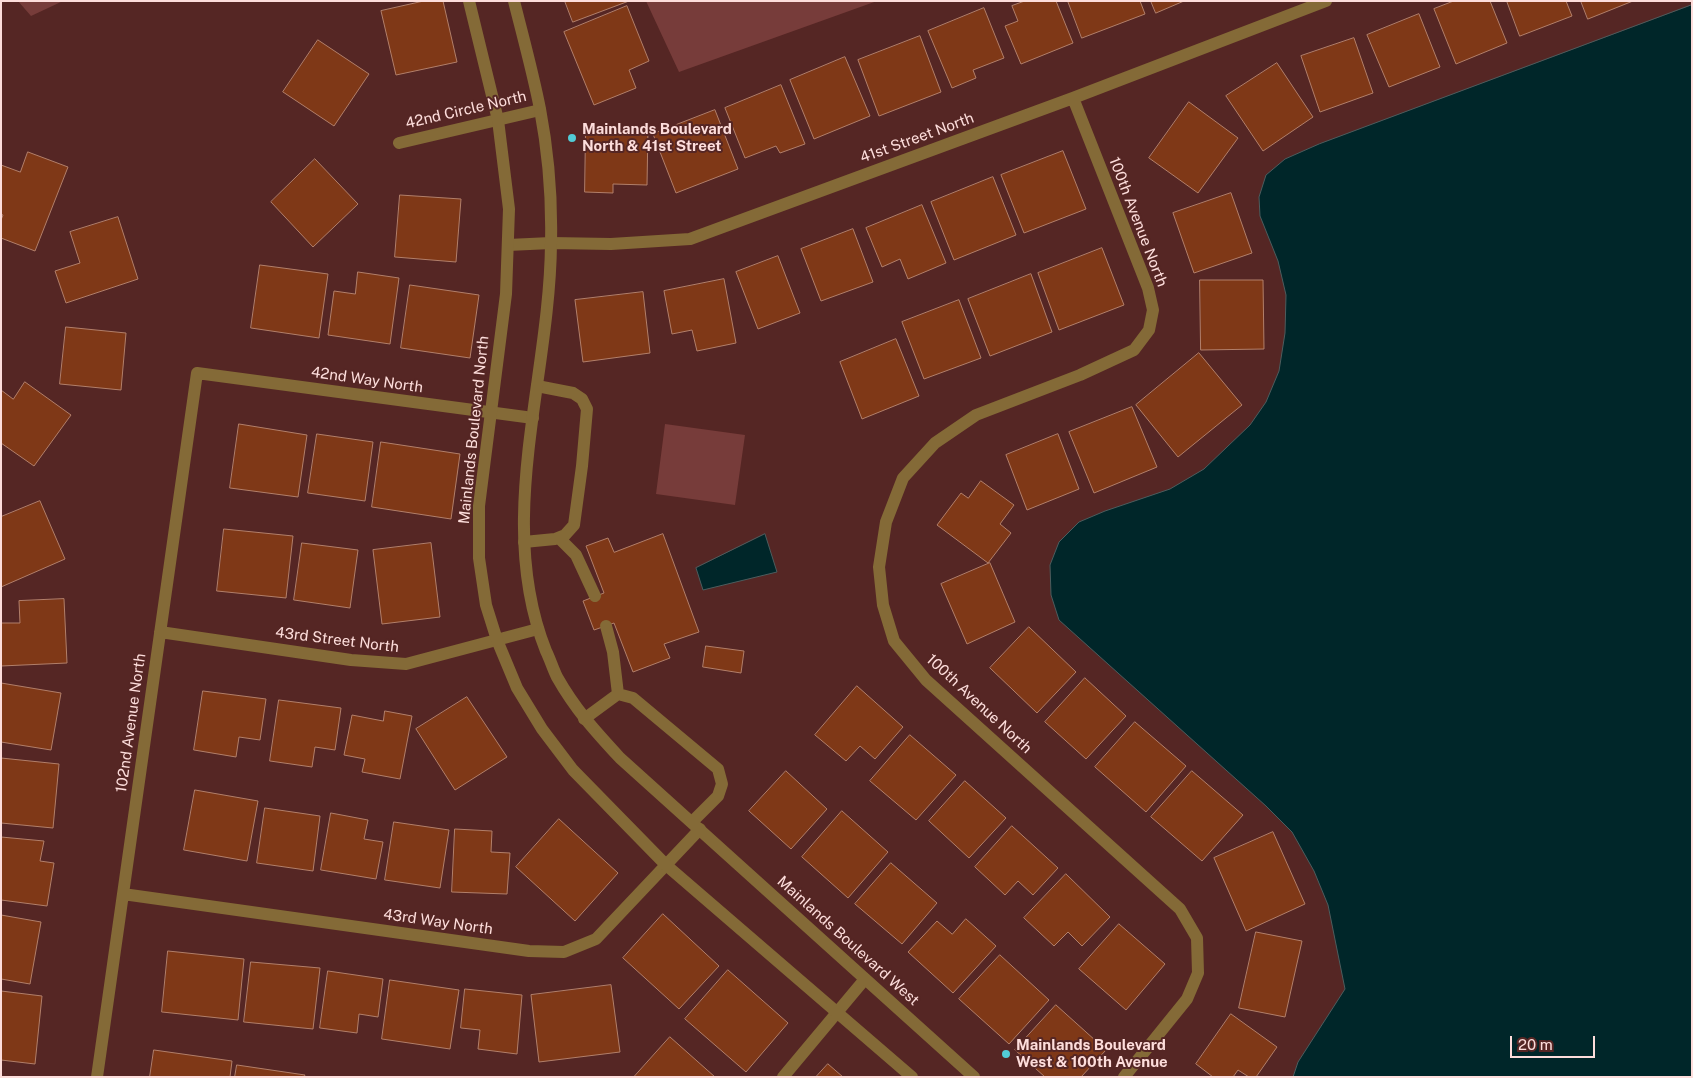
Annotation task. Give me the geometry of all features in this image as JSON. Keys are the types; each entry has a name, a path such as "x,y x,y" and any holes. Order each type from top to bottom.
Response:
{"street":[{"name":"Mainlands Boulevard North","path":"469,1 498,120 509,209 506,294 479,506 478,558 486,605 497,640 518,688 542,729 574,770 666,865"},
{"path":"514,1 540,110 548,173 551,243 546,312 523,510 526,574 538,629 556,676 584,719 620,758 696,826"},
{"name":"41st Street North","path":"508,245 551,243 611,244 690,239 1073,98 1326,1"},
{"name":"100th Avenue North","path":"1073,98 1148,288 1153,310 1149,330 1134,350 1080,375 976,416 934,443 903,478 886,522 879,567 883,605 894,641 926,680 1180,909 1197,938 1198,973 1187,999 1124,1077"},
{"name":"42nd Circle North","path":"400,142 540,110"},
{"name":"42nd Way North","path":"197,373 533,418"},
{"name":"102nd Avenue North","path":"97,1077 197,373"},
{"path":"524,542 554,540 565,535 574,525 587,409 582,399 573,393 537,386"},
{"path":"559,538 576,555 595,596"},
{"path":"584,719 618,694 606,626"},
{"name":"43rd Street North","path":"160,632 351,660 406,664 538,629"},
{"name":"43rd Way North","path":"123,894 529,951 564,952 596,939 666,865 718,796 722,784 718,769 633,698 618,694"},
{"name":"Mainlands Boulevard West","path":"696,826 974,1077"},
{"path":"666,865 912,1077"},
{"path":"783,1077 865,979"}],"shaded area":[{"path":"18,1 63,1 31,16"},
{"path":"646,1 877,1 679,72"},
{"path":"665,424 745,435 735,505 656,494"}],"water":[{"path":"1692,5 1692,1077 1293,1077 1298,1062 1345,989 1328,905 1314,871 1292,832 1266,806 1059,620 1051,595 1050,565 1059,542 1079,522 1170,489 1204,469 1250,425 1266,402 1279,371 1285,333 1286,295 1278,261 1260,216 1259,197 1266,175 1285,159 1319,144"},
{"path":"765,534 777,572 703,590 696,568"}],"building":[{"path":"424,1 443,1 457,62 396,75 381,11"},
{"path":"565,1 629,1 573,22"},
{"path":"1025,1 1056,1 1073,43 1021,64 1005,26 1018,21 1012,6"},
{"path":"1068,1 1140,1 1145,14 1082,38"},
{"path":"1151,1 1184,1 1156,13"},
{"path":"1454,1 1490,1 1507,43 1456,64 1434,9"},
{"path":"1507,1 1566,1 1572,16 1520,36"},
{"path":"1581,1 1633,1 1588,19"},
{"path":"627,6 649,61 629,70 636,88 594,105 564,32"},
{"path":"984,8 1004,58 973,70 976,78 952,88 928,31"},
{"path":"1419,14 1440,67 1389,87 1367,35"},
{"path":"920,36 941,92 879,116 858,60"},
{"path":"1354,38 1373,93 1320,112 1301,56"},
{"path":"318,40 369,74 334,126 283,92"},
{"path":"845,57 870,116 814,139 790,80"},
{"path":"1277,63 1313,117 1263,151 1226,96"},
{"path":"781,85 805,144 780,153 776,146 745,158 725,108"},
{"path":"1189,102 1238,138 1198,193 1149,158"},
{"path":"715,110 738,169 676,193 653,134"},
{"path":"586,127 648,128 647,185 613,184 613,193 585,192"},
{"path":"1063,151 1086,209 1024,233 1001,175"},
{"path":"28,152 68,167 35,251 1,238 1,220 3,215 1,214 1,165 20,172"},
{"path":"315,159 358,204 313,247 271,202"},
{"path":"993,177 1016,235 954,260 931,202"},
{"path":"1231,193 1252,253 1194,273 1173,213"},
{"path":"400,195 461,199 456,262 395,257"},
{"path":"922,205 946,263 908,279 900,259 882,267 866,228"},
{"path":"118,217 138,279 66,303 55,271 80,263 70,232"},
{"path":"853,229 873,282 821,301 801,249"},
{"path":"1102,248 1124,305 1059,330 1038,273"},
{"path":"778,256 800,313 758,329 736,272"},
{"path":"260,265 328,274 319,338 251,328"},
{"path":"358,272 399,278 390,344 328,335 334,291 355,294"},
{"path":"1031,274 1052,332 990,356 968,299"},
{"path":"724,279 736,343 697,351 692,330 672,334 664,291"},
{"path":"1200,280 1263,280 1264,349 1201,350"},
{"path":"410,285 479,295 470,358 401,348"},
{"path":"643,292 650,353 583,362 575,300"},
{"path":"959,300 981,358 924,379 902,322"},
{"path":"66,327 126,333 121,390 60,384"},
{"path":"896,339 919,396 862,419 840,362"},
{"path":"1199,353 1242,405 1178,457 1136,405"},
{"path":"25,382 71,415 34,466 1,443 1,390 13,399"},
{"path":"1132,407 1157,467 1094,493 1069,432"},
{"path":"239,424 307,435 298,497 230,488"},
{"path":"317,434 373,442 365,501 308,493"},
{"path":"1058,434 1079,489 1027,510 1006,455"},
{"path":"381,442 460,454 451,519 372,507"},
{"path":"981,481 1014,505 1000,524 1011,533 988,563 937,525 961,493 968,498"},
{"path":"40,501 65,559 1,587 1,517"},
{"path":"224,529 293,536 286,598 217,591"},
{"path":"663,534 699,632 664,644 670,658 633,672 614,623 594,630 583,601 604,593 586,546 608,538 614,552"},
{"path":"302,543 358,550 350,608 294,600"},
{"path":"431,543 440,617 382,624 373,550"},
{"path":"990,563 1015,622 967,644 941,584"},
{"path":"64,599 67,663 1,666 1,623 20,623 19,601"},
{"path":"1029,627 1076,672 1037,713 990,668"},
{"path":"706,646 744,651 741,673 703,667"},
{"path":"1085,678 1126,716 1086,759 1045,722"},
{"path":"1,683 61,693 51,750 1,742"},
{"path":"857,686 903,727 875,759 860,746 846,761 815,735"},
{"path":"203,691 266,699 260,740 239,737 236,757 194,750"},
{"path":"467,697 507,757 455,790 416,729"},
{"path":"279,700 341,708 335,750 315,747 312,767 270,761"},
{"path":"385,711 412,716 400,779 362,772 365,759 344,755 352,715 383,721"},
{"path":"1135,722 1186,766 1146,812 1095,767"},
{"path":"910,735 956,775 916,820 870,781"},
{"path":"1,758 59,764 53,828 1,823"},
{"path":"786,771 827,809 791,849 749,811"},
{"path":"1192,771 1243,815 1202,861 1151,817"},
{"path":"965,781 1006,818 969,858 929,821"},
{"path":"195,790 258,801 247,861 184,850"},
{"path":"265,808 320,816 313,871 257,863"},
{"path":"842,811 888,852 848,898 802,857"},
{"path":"331,813 368,820 364,839 383,842 376,879 321,870"},
{"path":"559,819 618,873 575,921 516,867"},
{"path":"394,822 449,830 440,888 385,880"},
{"path":"1012,826 1058,868 1033,895 1018,881 1005,895 975,867"},
{"path":"455,829 492,831 491,852 510,853 507,894 452,892"},
{"path":"1273,832 1305,904 1246,931 1214,858"},
{"path":"1,837 44,841 40,861 54,863 47,906 1,900"},
{"path":"891,863 937,903 902,944 855,904"},
{"path":"1066,874 1110,917 1082,946 1068,932 1054,946 1024,918"},
{"path":"663,914 719,966 679,1009 623,958"},
{"path":"1,915 41,922 30,984 1,979"},
{"path":"966,919 996,946 953,993 908,952 937,921 952,934"},
{"path":"1119,924 1165,964 1126,1010 1079,969"},
{"path":"1256,932 1302,941 1285,1017 1239,1008"},
{"path":"168,951 244,959 238,1020 162,1012"},
{"path":"1000,955 1049,1000 1009,1044 959,999"},
{"path":"251,962 320,968 313,1029 244,1022"},
{"path":"728,970 788,1023 746,1072 685,1019"},
{"path":"328,971 383,979 378,1017 359,1014 357,1033 320,1028"},
{"path":"390,980 459,990 450,1049 382,1039"},
{"path":"611,985 620,1052 539,1062 531,995"},
{"path":"465,989 522,995 517,1054 478,1049 480,1030 461,1028"},
{"path":"1,991 42,996 35,1064 1,1060"},
{"path":"1056,1005 1106,1050 1081,1077 1045,1077 1015,1050"},
{"path":"1231,1014 1277,1047 1256,1077 1249,1077 1238,1070 1233,1077 1213,1077 1196,1064"},
{"path":"670,1037 715,1077 634,1077"},
{"path":"154,1050 232,1061 230,1077 150,1077"},
{"path":"828,1064 843,1077 816,1077"},
{"path":"237,1065 305,1075 304,1077 235,1077"}],"place":[{"name":"Mainlands Boulevard North & 41st Street","path":"572,138"},
{"name":"Mainlands Boulevard West & 100th Avenue","path":"1006,1054"}]}
